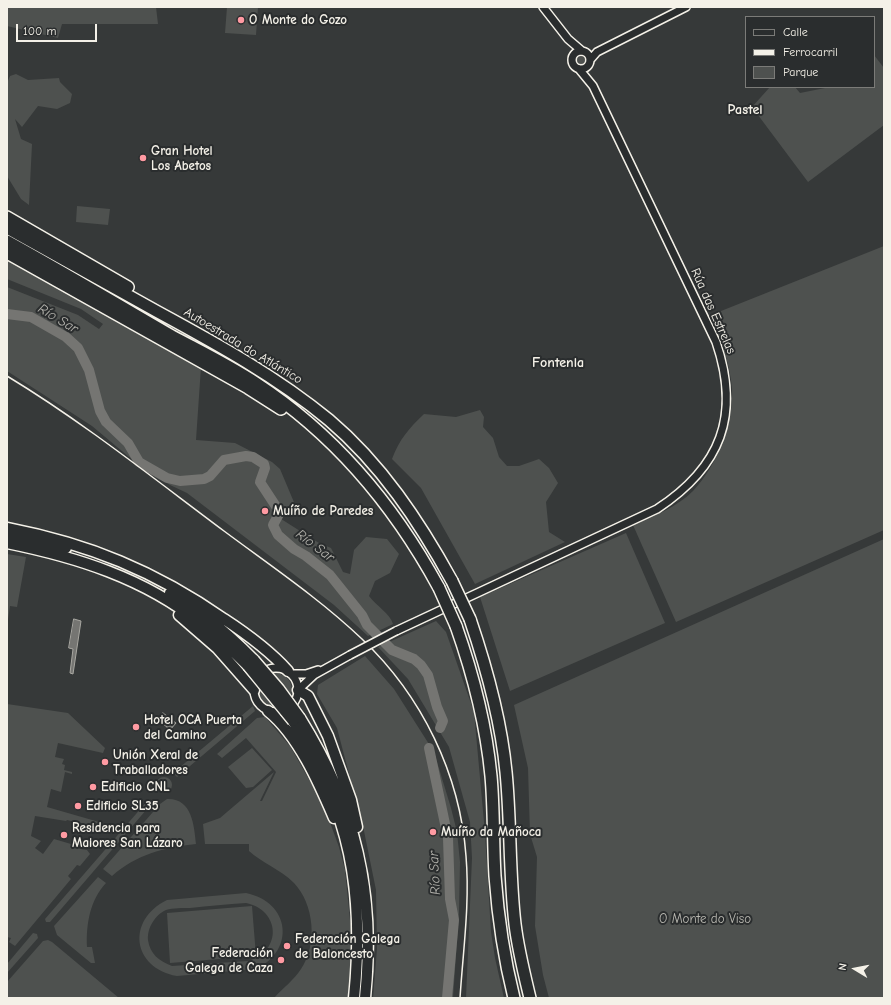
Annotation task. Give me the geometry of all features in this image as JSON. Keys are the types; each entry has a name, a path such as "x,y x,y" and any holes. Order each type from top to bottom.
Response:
{"highway":[{"path":"7,217 194,326 202,336"},
{"name":"Autoestrada do Atlántico","path":"7,228 202,336 281,383 330,421 362,452 398,494 436,552 452,580 470,619 482,653 496,704 506,772 515,923 530,998"},
{"name":"Autoestrada do Atlántico","path":"7,241 272,393 321,434 360,473 387,506 419,553 439,588 456,626 471,669 482,714 491,775 495,876 500,928 507,972 514,998"},
{"path":"7,253 248,388 294,417 311,431 321,434"},
{"path":"7,528 58,539 106,554 145,571 200,602 238,628 279,660 290,672"},
{"path":"7,535 62,547 118,566 186,602"},
{"path":"7,543 84,562 116,574 167,601 200,622 251,663 279,689 296,719 332,795 351,860 357,907 358,956 354,998"},
{"path":"7,550 55,558 78,565 84,562"},
{"path":"174,588 186,602 236,643 251,663"},
{"path":"167,601 172,610 217,648 254,690"},
{"path":"298,690 308,696 331,743 351,800 357,826 355,839"},
{"path":"268,711 278,720 290,735 310,767 351,860"},
{"path":"296,719 330,770 341,796 355,839 365,886 369,925 369,960 365,998"}],"street":[{"path":"542,7 568,39 584,52 590,63"},
{"path":"573,55 584,52 597,52 686,7"},
{"path":"568,39 573,55 572,64 579,70 585,69 597,52"},
{"name":"Rúa das Estrelas","path":"590,63 593,86"},
{"name":"Rúa das Estrelas","path":"329,666 396,631 657,509 676,497 690,485 709,461 723,425 727,391 724,363 716,342 593,86 579,70"},
{"path":"290,672 297,683 298,690 295,702 290,708 276,712 268,711 260,705 254,690 258,677 268,669 275,668 306,674 329,666"},
{"path":"298,690 310,679 329,666"}],"green space":[{"path":"7,7 156,7 158,24 62,24 58,38 7,26"},
{"name":"O Monte do Gozo","path":"227,7 258,7 256,35 225,33"},
{"path":"578,54 582,54 586,60 582,66 578,66 574,62 574,58"},
{"path":"875,56 884,68 884,125 808,182 752,107 769,88 796,88 800,93 825,88 875,88"},
{"path":"16,74 28,80 59,78 60,82 72,94 70,103 57,109 38,106 22,127 15,119 21,139 32,144 29,205 21,199 7,176 7,83 10,76"},
{"path":"77,206 110,209 108,225 76,222"},
{"path":"884,246 884,530 676,622 633,525 657,515 687,497 702,481 710,469 722,443 730,415 732,388 727,360 711,315"},
{"path":"7,257 201,367 196,440 235,443 272,462 280,469 296,507 278,517 319,543 331,548 343,572 350,574 354,550 366,537 387,539 399,554 390,573 375,581 369,596 389,616 393,624 368,636 334,605 187,493 170,485 129,457 92,426 7,371 7,287 78,315 99,329 103,324 81,309 7,279"},
{"path":"480,410 484,417 483,427 493,438 499,457 507,466 519,466 539,459 549,468 558,483 546,502 549,532 565,542 475,584 421,488 392,459 405,435 424,414 456,417"},
{"path":"626,533 665,623 510,691 480,597"},
{"name":"O Monte do Viso","path":"884,539 884,998 549,998 543,975 535,926 537,857 530,834 528,768 514,705"},
{"path":"7,554 26,557 17,607 10,606 7,626"},
{"path":"436,621 446,632 474,712 485,833 491,932 504,998 466,998 472,858 470,822 449,747 408,679 378,647"},
{"path":"365,656 394,689 434,752 451,808 457,832 460,862 459,913 453,998 373,998 377,949 376,890 364,831 337,728 317,694 318,685"},
{"path":"272,673 278,673 282,674 289,680 292,690 291,697 285,704 278,707 272,707 268,706 261,700 258,693 258,687 259,683 265,676"},
{"path":"7,704 68,713 105,748 103,753 58,743 55,757 64,759 62,764 65,765 64,770 72,772 72,774 65,772 61,792 51,789 47,807 106,824 105,829 67,820 35,816 31,836 41,841 35,848 43,854 54,839 71,844 80,849 87,850 90,854 80,866 77,865 68,876 71,879 15,946 9,942 11,938 7,937"},
{"path":"253,706 255,711 177,777 173,773"},
{"path":"265,717 290,746 324,806 339,847 345,870 352,940 348,998 274,998 301,969 310,948 312,936 311,924 306,902 301,892 289,878 249,851 249,844 205,844 203,824 220,818 274,772 260,801 262,801 276,772 246,738 222,758 217,754 257,718"},
{"path":"252,748 272,770 253,787 246,788 228,767"},
{"path":"161,777 167,777 172,782 170,791 167,793 161,793 156,788 156,782"},
{"path":"149,799 153,802 50,922 46,922 45,919"},
{"path":"167,799 182,803 187,808 193,821 196,844 151,853 131,862 112,876 103,869 160,804"},
{"path":"98,877 106,883 96,897 88,921 87,947 92,947 95,963 91,963 57,935 54,926"},
{"path":"246,893 261,898 272,906 279,916 282,927 282,939 278,950 269,961 256,969 177,976 162,971 151,964 143,954 140,942 140,931 145,919 154,909 167,900","holes":["246,903 257,907 266,914 271,922 273,931 272,940 267,949 259,956 248,961 172,966 163,962 156,956 149,945 148,935 152,922 158,915 166,910 175,908"]},
{"path":"252,906 256,956 170,963 167,913"},
{"path":"33,933 37,934 38,938 7,973 7,964"},
{"path":"48,940 119,998 7,998 7,982 43,941"}],"shaded area":[{"path":"74,619 81,621 73,674 70,673 73,649 69,648"},
{"path":"163,713 176,723 170,730 158,719"}],"waterway":[{"name":"Río Sar","path":"7,314 31,317 66,337 78,348 89,370 100,411 106,422 128,443 139,462 167,478 180,481 204,479 210,476 224,460 246,456 253,457 264,464 265,468 260,482 279,511 273,525 278,535 294,549 306,556 330,575 362,615 367,625 392,650 414,659 421,665 428,675 437,707 443,721 440,728"},
{"name":"Río Sar","path":"429,748 448,838 450,899 454,920 447,998"}],"railway":[{"path":"7,376 90,431 312,596 362,639 403,685 420,711 446,766 456,796 462,825 466,856 467,892 466,927 460,998"}],"place":[{"name":"O Monte do Gozo","path":"241,20"},
{"name":"Gran Hotel Los Abetos","path":"143,158"},
{"name":"Muíño de Paredes","path":"265,511"},
{"name":"Hotel OCA Puerta del Camino","path":"136,727"},
{"name":"Unión Xeral de Traballadores","path":"105,762"},
{"name":"Edificio CNL","path":"93,787"},
{"name":"Edificio SL35","path":"78,806"},
{"name":"Muíño da Mañoca","path":"433,832"},
{"name":"Residencia para Maiores San Lázaro","path":"64,835"},
{"name":"Federación Galega de Baloncesto","path":"287,946"},
{"name":"Federación Galega de Caza","path":"281,960"}],"district":[{"name":"Pastel","path":"745,110"},
{"name":"Fontenla","path":"558,363"}]}
